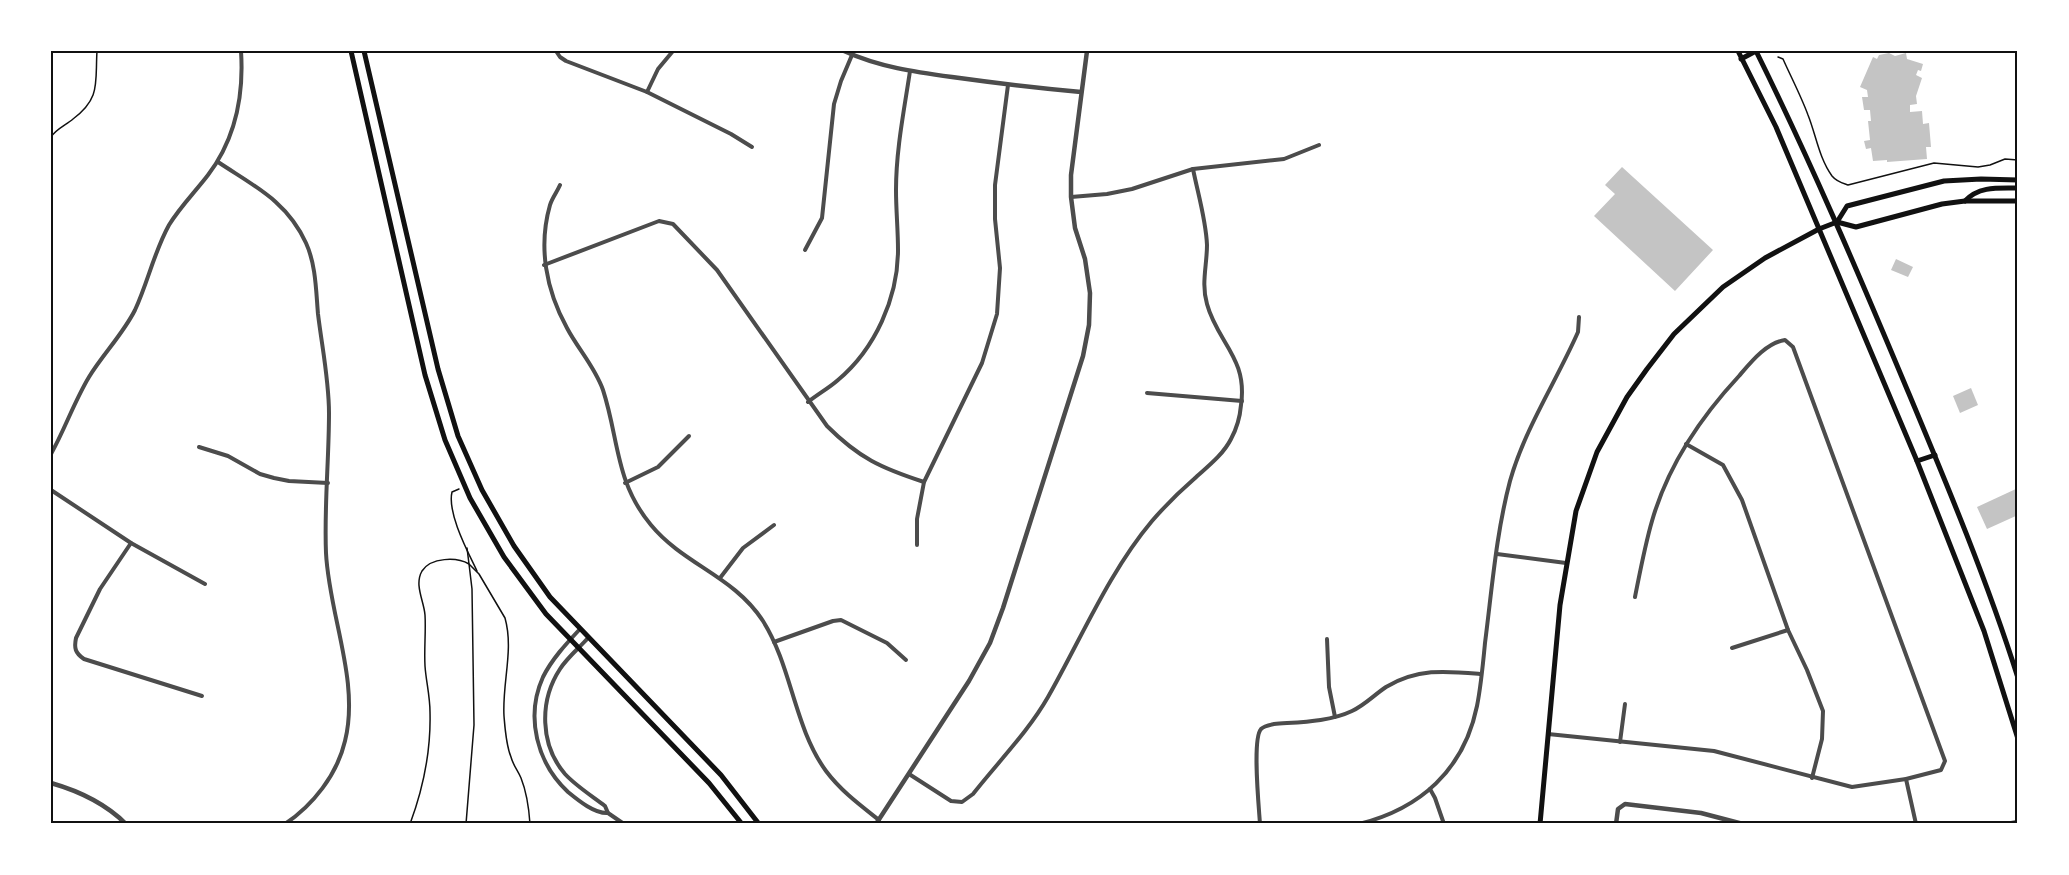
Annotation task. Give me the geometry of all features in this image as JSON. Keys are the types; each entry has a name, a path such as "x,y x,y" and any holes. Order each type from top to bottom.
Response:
{"main road":[{"path":"351,51 425,375 445,440 464,486 504,557 546,614 709,783 742,824"},
{"path":"364,51 438,369 458,436 482,490 514,546 550,597 721,776 759,824"},
{"path":"1738,51 1776,127 1917,460 1984,631 2018,739"},
{"path":"1742,59 1756,51 1837,222 1935,454 1979,566 2018,678"},
{"path":"1837,222 1847,206 1944,182 1981,179 2018,180"},
{"path":"1965,201 1972,194 1985,189 2018,188"},
{"path":"1540,824 1560,605 1576,511 1597,452 1627,397 1647,369 1674,334 1723,287 1765,258 1819,229 1837,222 1856,227 1942,204 1965,201 2018,201"},
{"path":"1917,460 1935,454"}],"street":[{"path":"51,454 61,437 82,388 134,312 169,225 218,162 236,122 241,97 241,51"},
{"path":"556,51 566,61 647,92 752,147"},
{"path":"647,92 658,69 672,51"},
{"path":"844,51 883,66 910,71 1008,85 1081,92"},
{"path":"560,185 550,204 544,239 544,265 555,304 567,328 591,364 602,388 625,483 636,505 668,543 736,590 754,608 774,642 806,733 821,762 840,787 878,822 969,681 990,643 1083,356 1089,325 1090,293 1071,197 1071,175 1087,51"},
{"path":"805,250 822,218 834,104 852,55"},
{"path":"808,402 839,379 866,350 884,316 891,295 898,252 896,190 898,140 910,71"},
{"path":"917,545 917,519 924,482 982,363 997,314 1000,268 995,219 995,185 1008,85"},
{"path":"1071,197 1132,189 1193,169 1284,159 1319,145"},
{"path":"218,162 273,199 287,212 307,246 312,261 328,392 326,551 328,583 349,691 349,717 345,743 333,772 315,798 297,816 285,824"},
{"path":"909,774 951,801 962,802 973,794 1047,699 1106,592 1151,522 1178,493 1217,458 1230,441 1239,420 1242,401 1241,374 1234,354 1215,324 1207,304 1203,280 1207,248 1205,226 1193,169"},
{"path":"544,265 659,222 667,221 673,224 717,270 808,402 833,432 866,459 888,470 924,482"},
{"path":"1359,824 1383,818 1411,804 1449,770 1467,739 1477,707 1501,519 1511,479 1528,433 1578,332 1579,317"},
{"path":"1548,734 1714,751 1852,787 1906,780 1941,770 1945,761 1793,347 1785,340 1774,342 1744,370 1715,402 1686,444 1670,473 1652,520 1635,597"},
{"path":"1147,393 1242,401"},
{"path":"625,483 658,467 689,436"},
{"path":"1686,444 1723,465 1742,500 1788,630 1807,669 1823,711 1822,739 1812,778"},
{"path":"199,447 228,456 260,474 274,478 328,483"},
{"path":"51,490 131,543 205,584"},
{"path":"720,578 743,548 774,525"},
{"path":"131,543 100,589 76,638 74,646 76,651 84,659 202,696"},
{"path":"1497,554 1566,563"},
{"path":"774,642 841,620 887,643 906,660"},
{"path":"580,630 551,664 537,692 534,728 545,764 556,780 570,794 600,814 608,813"},
{"path":"1732,648 1788,630"},
{"path":"588,638 560,669 551,687 544,724 548,743 565,774 605,806 608,813 624,824"},
{"path":"1327,639 1329,687 1335,717"},
{"path":"1260,824 1256,742 1261,729 1274,724 1335,717 1352,711 1405,678 1428,671 1481,674"},
{"path":"1620,741 1625,704"},
{"path":"1906,780 1916,824"},
{"path":"51,783 86,796 104,806 126,824"},
{"path":"1430,789 1444,824"},
{"path":"1616,824 1618,809 1625,804 1701,813 1728,822 1743,824"},
{"path":"2007,824 2018,822"}],"lane":[{"path":"1756,51 1774,51"}],"path":[{"path":"51,137 55,131 64,127 89,105 94,91 97,51"},
{"path":"1778,57 1783,58 1809,116 1815,138 1827,166 1839,183 1848,185 1934,163 1977,167 2005,159 2018,160"},
{"path":"51,147 51,165"},
{"path":"464,486 452,492 451,497 457,524 479,574 507,624 508,654 504,679 504,716 509,751 521,779 530,824"},
{"path":"466,824 474,725 472,589 467,548"},
{"path":"410,824 429,751 430,710 425,664 425,614 419,579 423,570 434,562 449,560 464,561 479,574"}],"building":[{"path":"1889,53 1895,56 1906,53 1907,59 1923,64 1921,71 1918,70 1916,75 1922,78 1916,96 1917,104 1910,105 1910,112 1922,111 1923,124 1929,123 1931,147 1926,147 1927,159 1873,161 1871,148 1866,149 1864,141 1870,140 1868,121 1871,121 1870,110 1864,110 1862,97 1868,97 1867,90 1860,87 1873,57 1877,59 1879,55"},
{"path":"1622,167 1713,250 1675,291 1594,216 1615,194 1605,185"},
{"path":"1896,259 1913,267 1908,277 1891,270"},
{"path":"1971,388 1978,405 1960,413 1953,396"},
{"path":"2018,488 2018,515 1987,529 1977,507"}]}
